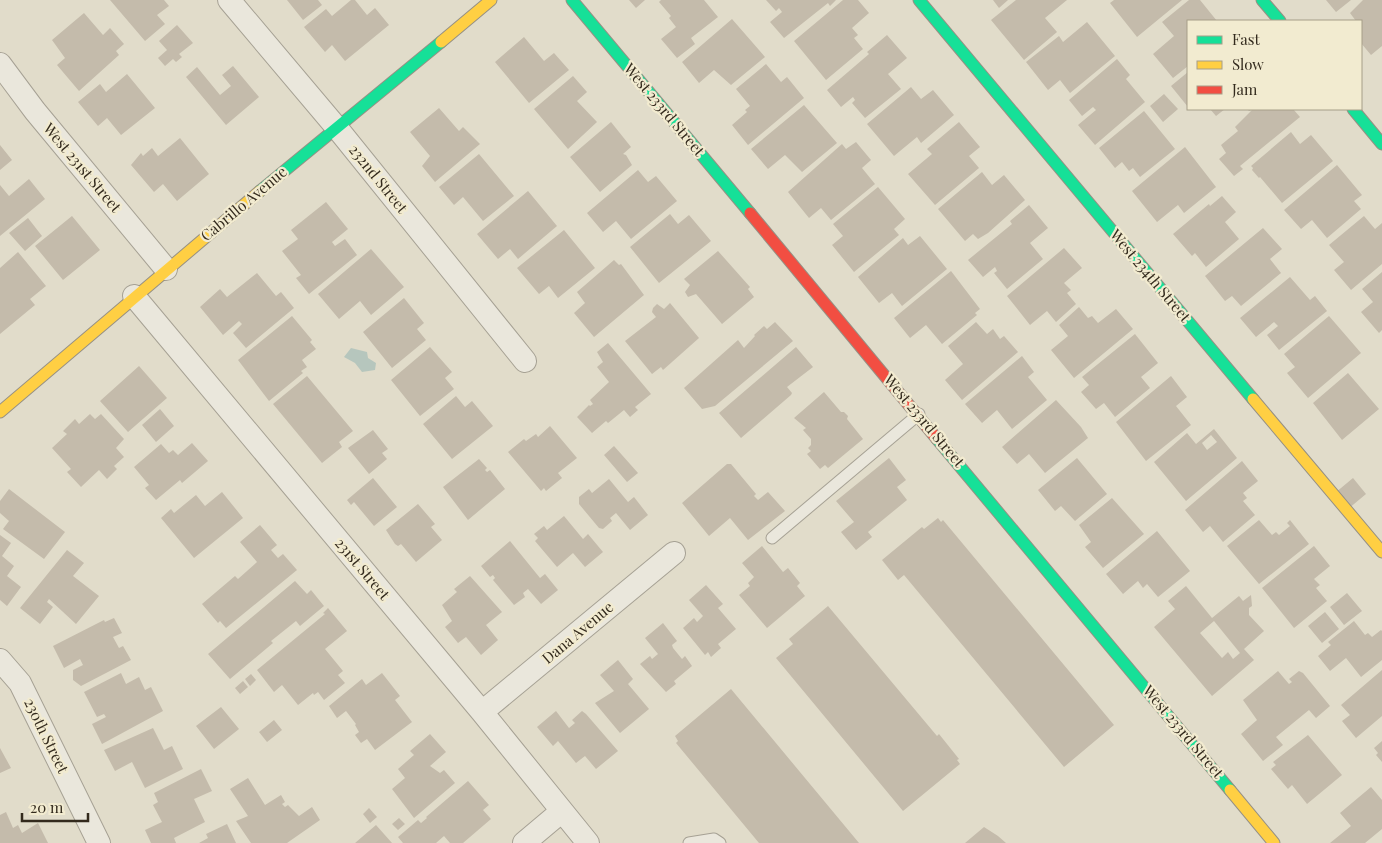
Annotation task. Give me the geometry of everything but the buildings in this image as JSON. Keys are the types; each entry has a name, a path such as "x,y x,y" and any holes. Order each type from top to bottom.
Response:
{"street":[{"name":"232nd Street","path":"229,0 337,128 525,360"},
{"name":"Cabrillo Avenue","path":"0,412 166,269 491,0"},
{"name":"West 233rd Street","path":"572,0 919,414 1274,843"},
{"name":"West 234th Street","path":"919,0 1382,552"},
{"path":"1262,0 1279,20"},
{"name":"West 231st Street","path":"0,64 35,111 166,269"},
{"path":"1354,110 1382,144"},
{"name":"231st Street","path":"134,296 482,712 588,843"},
{"name":"Dana Avenue","path":"482,712 674,553"},
{"name":"230th Street","path":"0,660 20,683 99,843"},
{"path":"524,843 562,811"}],"lane":[{"path":"772,538 919,414"},
{"path":"689,843 714,839 720,843"}],"shaded area":[{"path":"351,348 367,352 368,358 376,363 375,370 362,372 355,363 344,357"}],"traffic: fast":[{"path":"572,0 750,213"},
{"path":"919,0 1253,399"},
{"path":"1262,0 1279,20"},
{"path":"260,191 441,42"},
{"path":"1354,110 1382,144"},
{"path":"937,439 1230,790"}],"traffic: slow":[{"path":"441,42 491,0"},
{"path":"0,412 260,191"},
{"path":"1253,399 1382,552"},
{"path":"1230,790 1274,843"}],"traffic: jam":[{"path":"750,213 937,439"}]}
